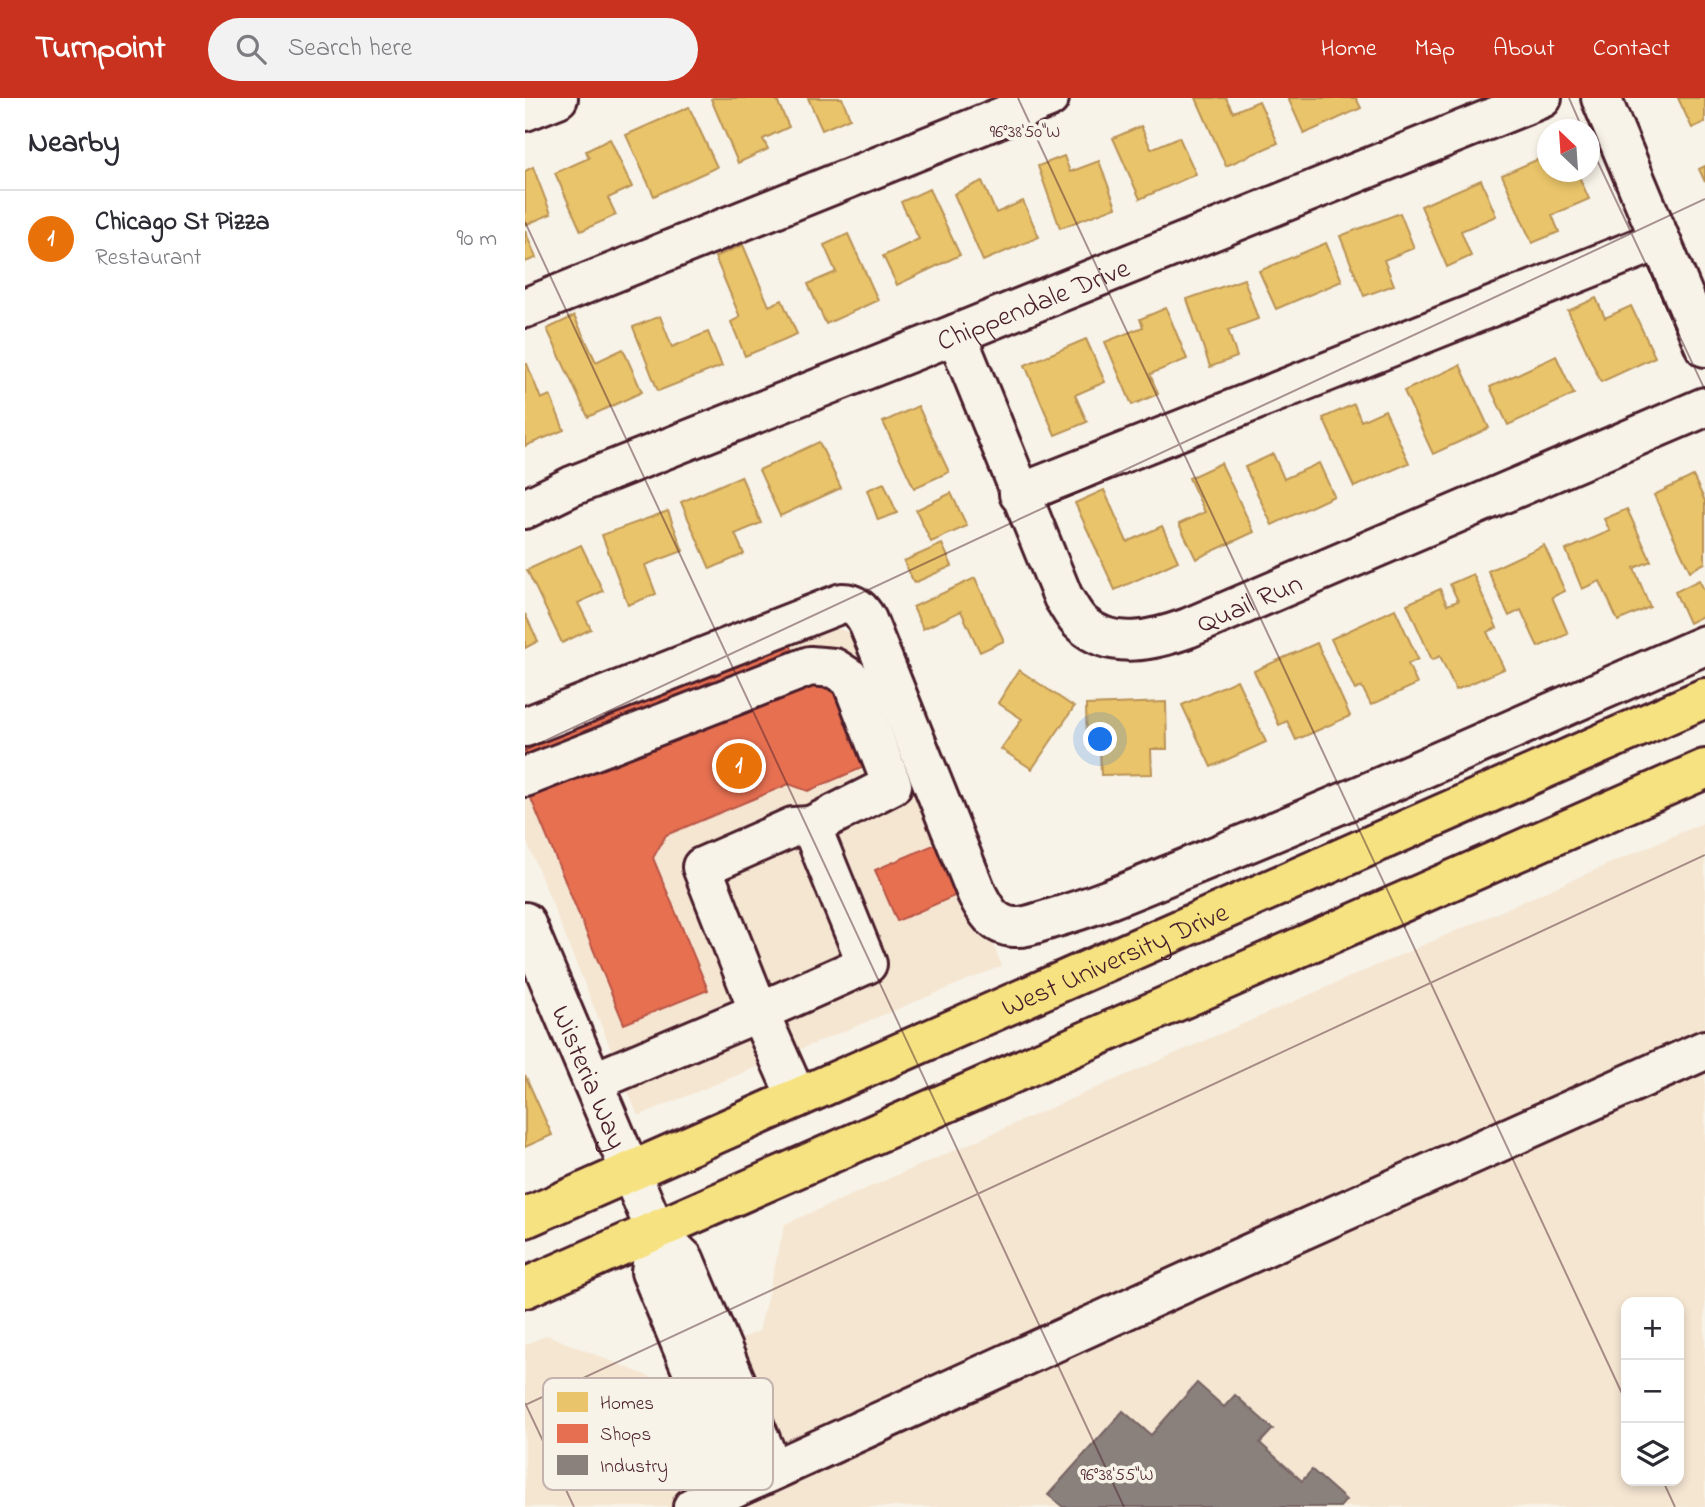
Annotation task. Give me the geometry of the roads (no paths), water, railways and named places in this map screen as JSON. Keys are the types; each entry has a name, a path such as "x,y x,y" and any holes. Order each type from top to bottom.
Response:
{"highway":[{"name":"West University Drive","path":"525,1218 1705,698"},
{"path":"525,1289 1705,769"}],"street":[{"path":"525,111 558,98"},
{"path":"525,307 1049,98"},
{"name":"Chippendale Drive","path":"525,509 572,486 1542,98"},
{"path":"1601,98 1705,347"},
{"path":"1019,494 1660,240"},
{"name":"Quail Run","path":"956,334 1063,597 1082,624 1097,635 1143,641 1161,638 1188,628 1705,407"},
{"path":"525,727 842,603 850,603 867,620 985,910 1003,925 1025,926 1104,901 1281,830 1705,645"},
{"path":"525,777 810,666 834,668 851,679 893,785 811,826 793,827 702,867 759,1012 797,1098"},
{"path":"593,1082 867,964 811,826"},
{"name":"Wisteria Way","path":"525,922 656,1232"},
{"path":"773,1470 1236,1259 1705,1051"},
{"path":"656,1232 684,1259 734,1378"},
{"path":"656,1232 651,1272 695,1378"},
{"path":"693,1507 731,1490"}],"place":[{"name":"Chicago St Pizza","path":"739,766"}]}
